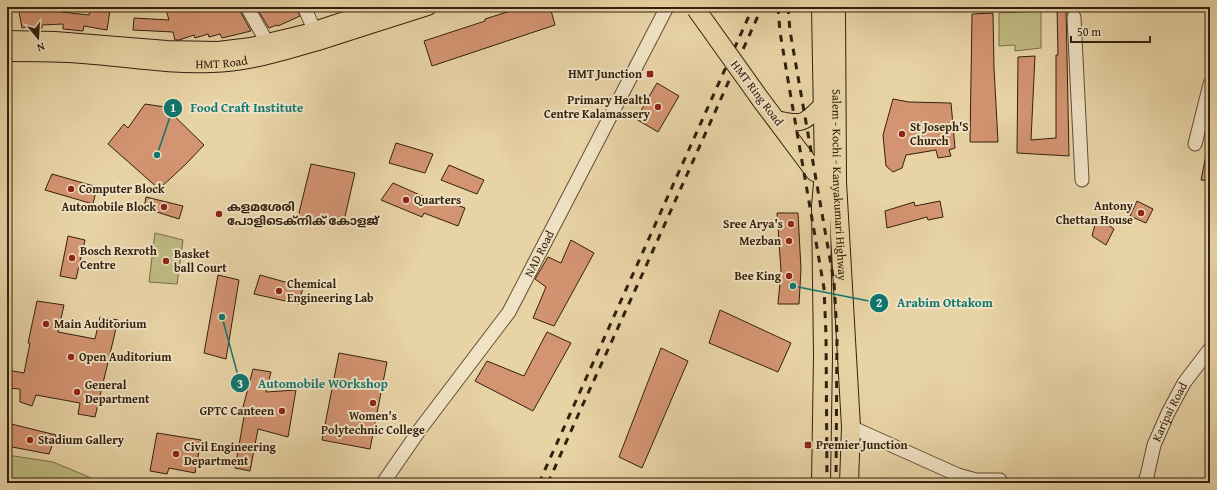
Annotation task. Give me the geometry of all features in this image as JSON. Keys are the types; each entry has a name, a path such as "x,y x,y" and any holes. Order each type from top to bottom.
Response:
{"highway":[{"name":"Salem - Kochi - Kanyakumari Highway","path":"821,7 823,104 837,182 851,427 849,483"},
{"name":"Salem - Kochi - Kanyakumari Highway","path":"821,483 823,356 821,206 824,172 831,143 836,7"},
{"name":"HMT Ring Road","path":"695,8 815,172 824,172"}],"main road":[{"name":"HMT Road","path":"7,40 55,40 167,49 218,50 267,42 315,30 384,7"},
{"name":"HMT Road","path":"7,53 83,55 185,64 232,63 291,50 428,7"},
{"path":"776,119 796,123 804,121 823,104"}],"street":[{"path":"247,7 267,42"},
{"path":"304,7 315,30"},
{"name":"NAD Road","path":"383,483 421,428 509,312 667,7"},
{"path":"1074,17 1082,180"},
{"path":"1195,144 1210,84"},
{"name":"Karipai Road","path":"1144,483 1154,445 1168,413 1184,383 1210,349"},
{"path":"851,427 958,475 976,480 1000,480"}],"shaded area":[{"path":"1041,11 1041,48 1015,51 1015,45 999,46 999,13"},
{"name":"Basket ball Court","path":"155,233 183,240 177,284 149,282"},
{"path":"7,455 53,462 96,480 96,483 7,483"}],"building":[{"path":"18,7 61,7 61,12 89,15 91,7 110,10 107,30 84,26 83,31 63,29 63,24 42,25 42,28 31,30 30,26 22,28"},
{"path":"177,7 239,7 251,31 222,38 220,34 209,37 208,34 195,38 194,35 175,40 173,32 133,30 134,18 169,20 166,10"},
{"path":"256,7 296,7 300,16 278,26 269,28"},
{"path":"523,7 550,7 555,25 432,66 424,41"},
{"path":"1057,7 1066,7 1069,156 1017,153 1018,57 1035,56 1031,140 1056,138 1056,55 1058,55"},
{"path":"993,13 998,142 970,142 972,14"},
{"name":"Primary Health Centre Kalamassery","path":"657,83 679,96 658,132 636,119"},
{"path":"893,99 909,102 951,103 955,148 949,150 951,156 938,158 936,150 906,155 902,168 893,172 886,166 883,135"},
{"path":"145,104 165,107 204,145 159,189 108,144 124,124 128,128"},
{"path":"396,143 433,154 425,173 389,163"},
{"path":"1206,155 1210,155 1210,181 1201,180"},
{"path":"311,164 355,173 343,225 298,217"},
{"path":"449,165 484,180 477,194 441,180"},
{"name":"Computer Block","path":"52,174 97,187 93,204 45,190"},
{"path":"393,183 436,202 438,198 465,208 458,226 424,213 422,217 381,200"},
{"name":"Automobile Block","path":"146,197 183,206 179,219 144,208"},
{"path":"940,201 943,217 928,220 927,217 887,228 885,211 914,202 915,206"},
{"name":"Antony Chettan House","path":"1137,201 1153,209 1146,223 1130,216"},
{"name":"Mezban","path":"777,213 798,213 801,269 799,304 778,304 781,271"},
{"path":"1097,217 1114,229 1106,245 1092,236"},
{"name":"Bosch Rexroth Centre","path":"68,236 85,240 76,279 60,276"},
{"path":"571,240 594,253 554,326 533,318 546,287 535,279 548,257 561,263"},
{"path":"218,275 239,280 226,359 204,353"},
{"name":"Chemical Engineering Lab","path":"260,275 303,287 299,304 254,294"},
{"path":"37,301 64,305 58,332 95,339 100,317 118,320 95,417 78,414 80,403 36,395 32,406 20,402 20,389 7,388 7,370 24,373 30,343 28,343"},
{"path":"720,310 791,343 778,372 709,343"},
{"path":"547,332 571,343 533,411 475,381 487,361 524,376"},
{"path":"661,348 688,361 642,468 619,457"},
{"path":"339,353 387,362 370,449 322,440"},
{"path":"253,369 271,372 266,392 296,390 288,437 258,429 250,471 235,468 245,411 242,411"},
{"name":"Stadium Gallery","path":"7,423 56,435 49,454 7,446"},
{"name":"Civil Engineering Department","path":"157,433 201,440 195,473 169,468 167,474 150,471"}],"railway":[{"path":"539,483 753,7"},
{"path":"548,483 762,7"},
{"path":"778,7 780,32 824,288 826,335 827,483"},
{"path":"788,7 790,31 834,282 837,334 836,483"}],"place":[{"name":"HMT Junction","path":"650,74"},
{"name":"Primary Health Centre Kalamassery","path":"658,107"},
{"name":"St Joseph'S Church","path":"902,134"},
{"name":"Food Craft Institute","path":"157,155"},
{"name":"Computer Block","path":"71,189"},
{"name":"Quarters","path":"406,200"},
{"name":"Automobile Block","path":"164,207"},
{"name":"Antony Chettan House","path":"1141,213"},
{"name":"കളമശേരി പോളിടെക്നിക് കോളജ്","path":"219,214"},
{"name":"Sree Arya's","path":"791,224"},
{"name":"Mezban","path":"789,241"},
{"name":"Bosch Rexroth Centre","path":"72,258"},
{"name":"Basket ball Court","path":"166,261"},
{"name":"Bee King","path":"789,276"},
{"name":"Arabim Ottakom","path":"793,286"},
{"name":"Chemical Engineering Lab","path":"279,291"},
{"name":"Automobile WOrkshop","path":"222,317"},
{"name":"Main Auditorium","path":"46,324"},
{"name":"Open Auditorium","path":"71,357"},
{"name":"General Department","path":"77,392"},
{"name":"Women's Polytechnic College","path":"373,403"},
{"name":"GPTC Canteen","path":"282,411"},
{"name":"Stadium Gallery","path":"30,440"},
{"name":"Premier Junction","path":"808,445"},
{"name":"Civil Engineering Department","path":"176,454"}]}
